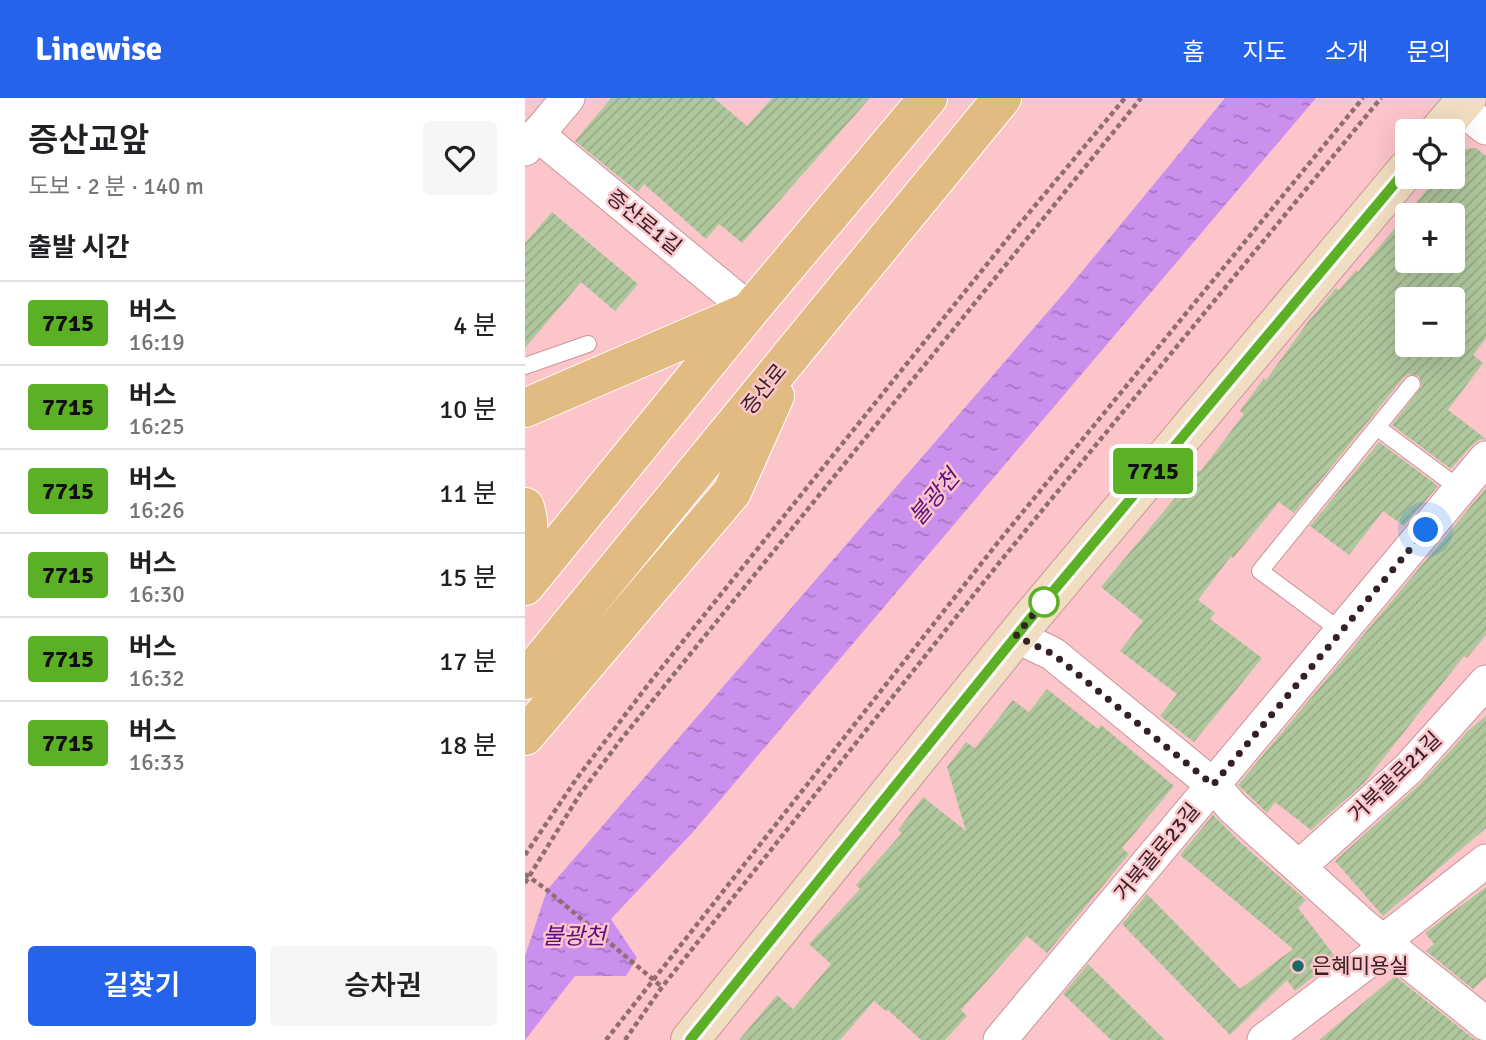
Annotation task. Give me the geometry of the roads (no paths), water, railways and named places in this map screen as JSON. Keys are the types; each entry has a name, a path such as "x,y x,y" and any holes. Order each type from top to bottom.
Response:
{"main road":[{"path":"525,586 750,310 928,98"},
{"name":"증산로","path":"525,680 1002,98"},
{"path":"525,408 750,310"},
{"path":"525,736 732,492 797,349"},
{"path":"525,507 528,515 528,541 525,547"}],"street":[{"name":"증산로1길","path":"568,98 531,142 750,310"},
{"path":"690,1040 1016,636 1395,183"},
{"name":"거북골로23길","path":"1000,1040 1486,458"},
{"path":"1016,636 1053,654 1213,785 1233,808 1366,928 1385,940 1486,1024"},
{"name":"거북골로21길","path":"1299,867 1408,769 1486,682"},
{"path":"1264,1040 1372,958 1385,940 1486,861"}],"lane":[{"path":"525,366 588,344"},
{"path":"1341,631 1260,571 1412,384"},
{"path":"1378,428 1460,489"}],"water":[{"name":"불광천","path":"1225,98 1316,98 693,832 611,919 637,958 626,976 575,976 525,1040 525,956 547,890 1065,292"}],"place":[{"name":"은혜미용실","path":"1298,966"}]}
